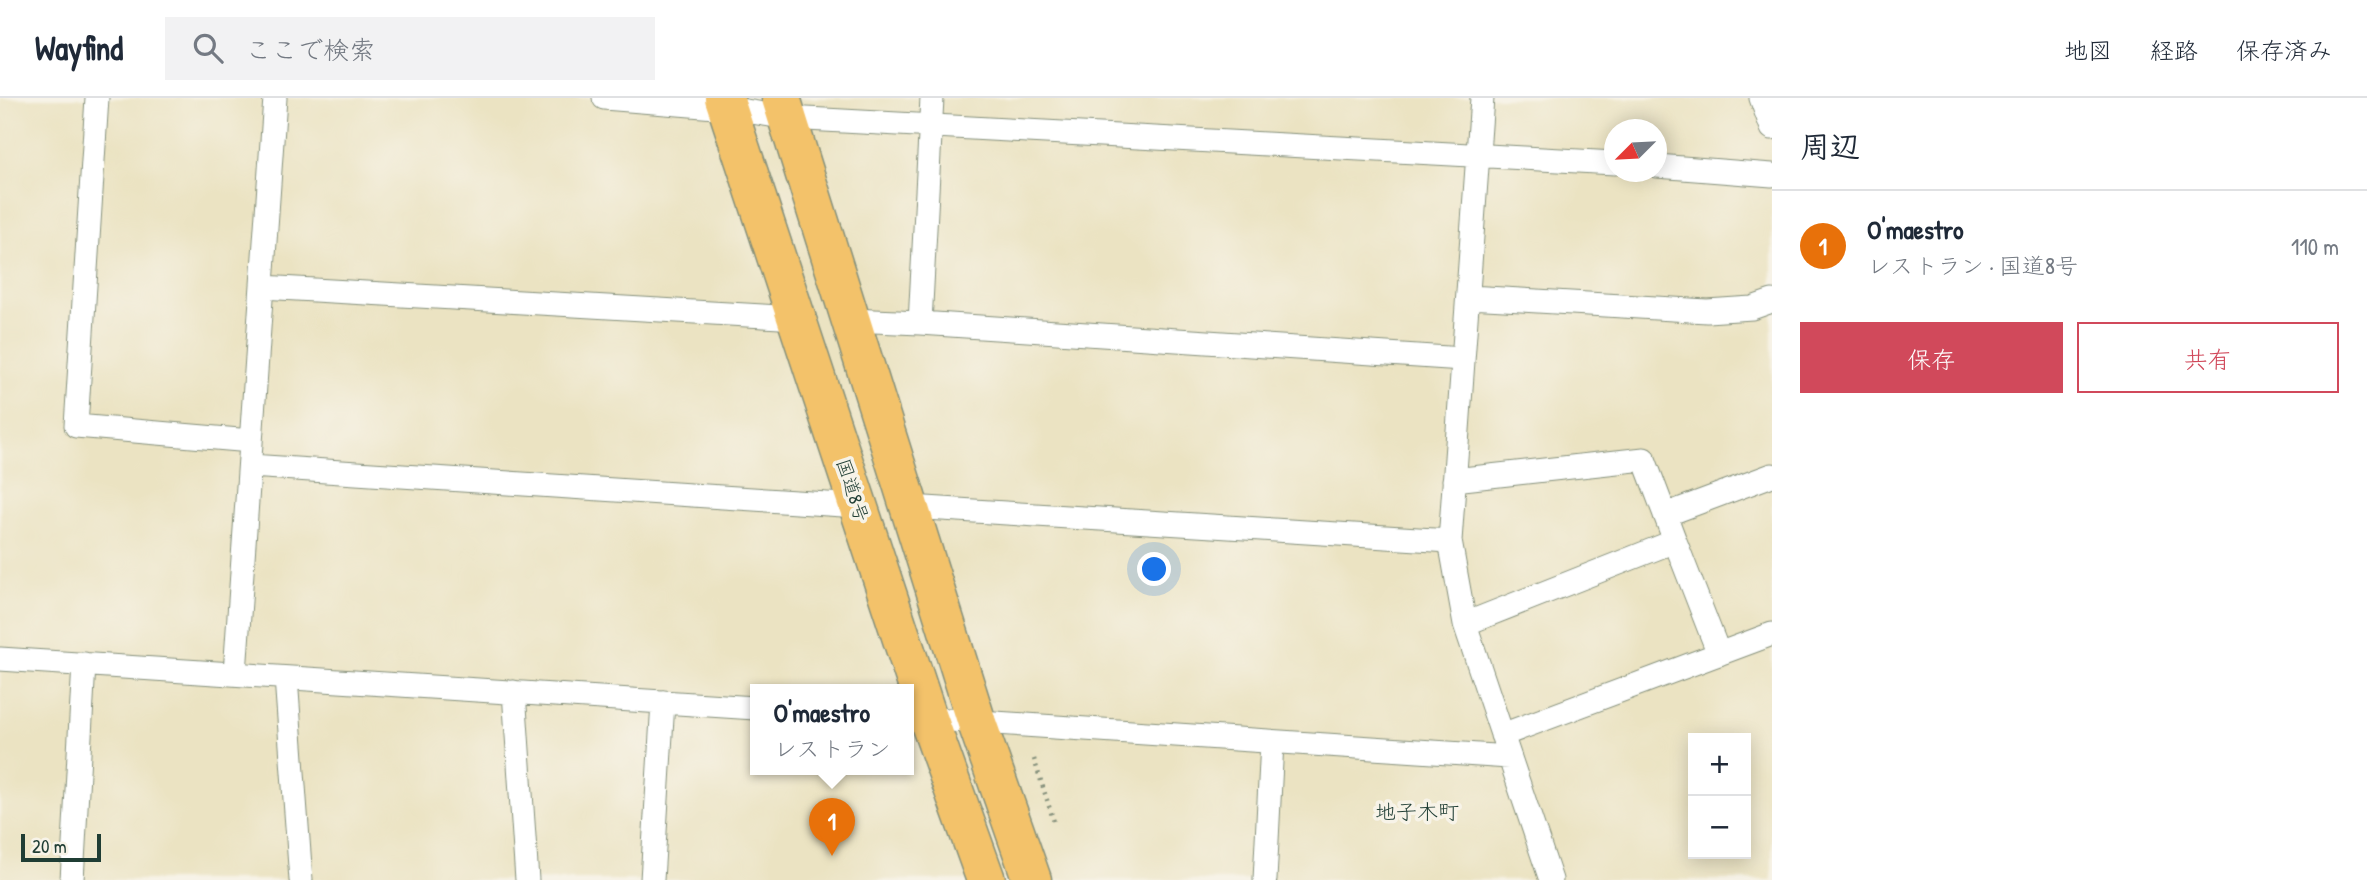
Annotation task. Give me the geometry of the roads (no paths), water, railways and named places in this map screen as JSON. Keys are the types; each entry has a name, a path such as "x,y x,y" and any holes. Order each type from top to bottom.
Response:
{"highway":[{"name":"国道8号","path":"726,103 858,506 909,684"},
{"path":"784,108 977,723 1032,880"},
{"name":"国道8号","path":"914,701 986,880"}],"street":[{"path":"97,98 76,426 251,441"},
{"path":"235,673 275,98"},
{"path":"604,98 726,103 930,124 1604,162"},
{"path":"920,323 932,98"},
{"path":"1482,98 1450,541 1465,624 1551,880"},
{"path":"1761,98 1772,128"},
{"path":"1667,167 1772,175"},
{"path":"262,288 797,318"},
{"path":"1469,296 1707,311 1752,307 1772,301"},
{"path":"851,320 1463,359"},
{"path":"1454,480 1644,459 1719,654"},
{"path":"250,466 858,506"},
{"path":"1665,515 1772,475"},
{"path":"910,507 1450,541"},
{"path":"1465,624 1675,541"},
{"path":"1502,735 1772,634"},
{"path":"0,659 750,708"},
{"path":"72,880 84,664"},
{"path":"286,678 301,880"},
{"path":"514,692 527,880"},
{"path":"652,880 663,702"},
{"path":"919,718 1509,757"},
{"path":"1265,880 1272,742"}],"place":[{"name":"O'maestro","path":"832,856"}],"district":[{"name":"地子木町","path":"1417,812"}]}
